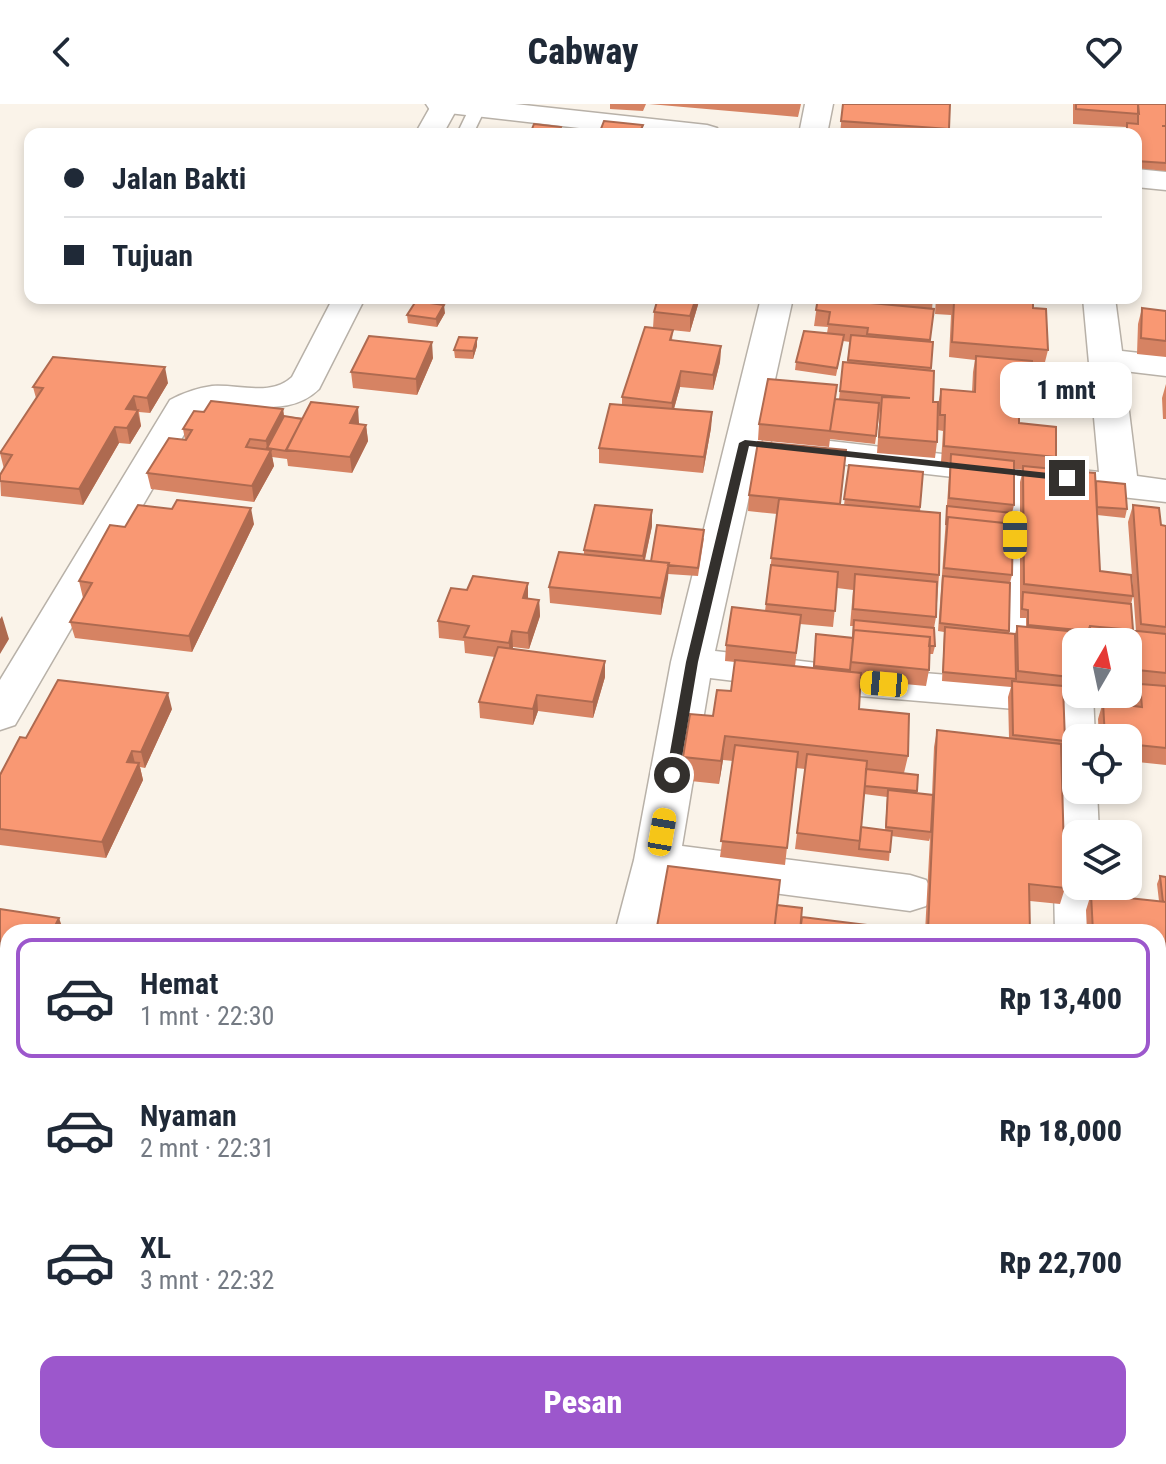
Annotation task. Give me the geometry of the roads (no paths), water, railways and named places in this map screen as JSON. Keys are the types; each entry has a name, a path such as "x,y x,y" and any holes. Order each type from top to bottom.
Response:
{"street":[{"path":"432,128 443,104 471,121 559,110 670,128"},
{"path":"814,128 819,104"},
{"path":"1142,179 1166,181"},
{"path":"0,715 182,407 188,402 213,396 283,398 299,391 307,382 346,304"},
{"path":"641,924 657,860 692,662 776,304"},
{"path":"1100,304 1119,484"},
{"path":"1105,359 1166,366"},
{"path":"745,443 1166,491"},
{"path":"1015,472 1015,630 1018,636 1025,638 1062,643"},
{"path":"692,662 860,682 1062,698"},
{"path":"1073,708 1076,820"},
{"path":"657,860 910,893"},
{"path":"1078,900 1079,924"}]}
